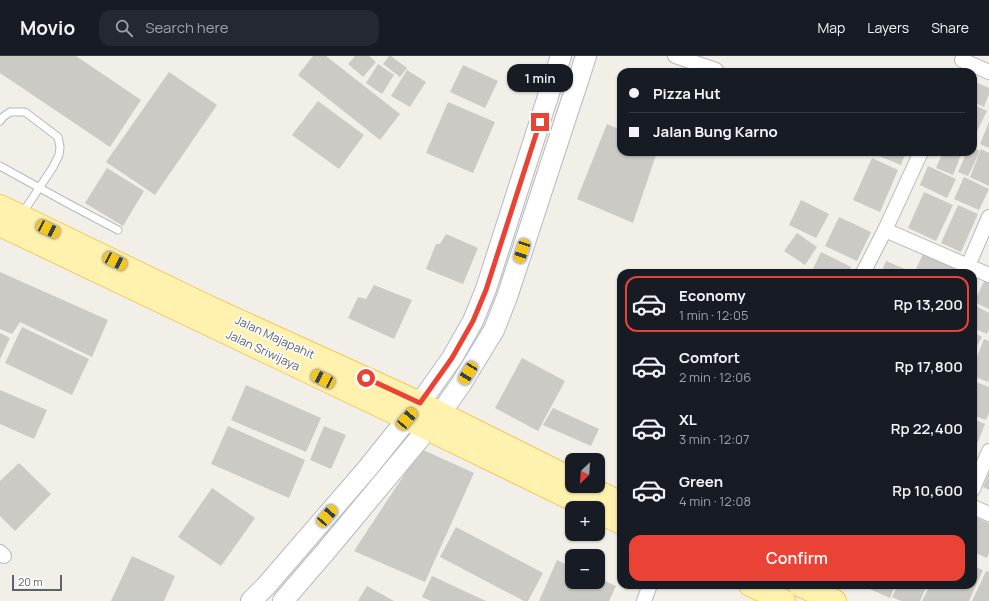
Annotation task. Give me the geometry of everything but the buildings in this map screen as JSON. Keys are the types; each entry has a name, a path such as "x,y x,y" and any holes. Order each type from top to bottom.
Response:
{"main road":[{"path":"251,601 266,586 368,469 414,411 452,358 473,321 486,290 561,56"},
{"path":"283,601 434,421 461,384 494,330 507,297 586,56"},
{"path":"555,76 577,84"},
{"name":"Jalan Majapahit","path":"0,206 209,307 414,411"},
{"name":"Jalan Sriwijaya","path":"0,225 414,411 577,501"},
{"path":"434,421 565,475"},
{"path":"601,493 617,501"},
{"path":"605,515 617,521"},
{"path":"758,589 784,601"},
{"path":"805,592 835,601"}],"street":[{"path":"675,56 710,68"},
{"path":"961,63 977,68"},
{"path":"977,68 989,72"},
{"path":"865,269 885,230 918,156"},
{"path":"885,230 967,269 989,217"},
{"path":"977,272 989,275"},
{"path":"977,480 989,451"},
{"path":"977,509 989,514"},
{"path":"644,601 648,589"}],"lane":[{"path":"0,121 2,117 10,112 25,112 58,137 60,147 59,155 40,188 21,216"},
{"path":"0,166 118,230"}],"route":[{"path":"366,378 420,403 452,358 473,321 486,290 540,122"}]}
